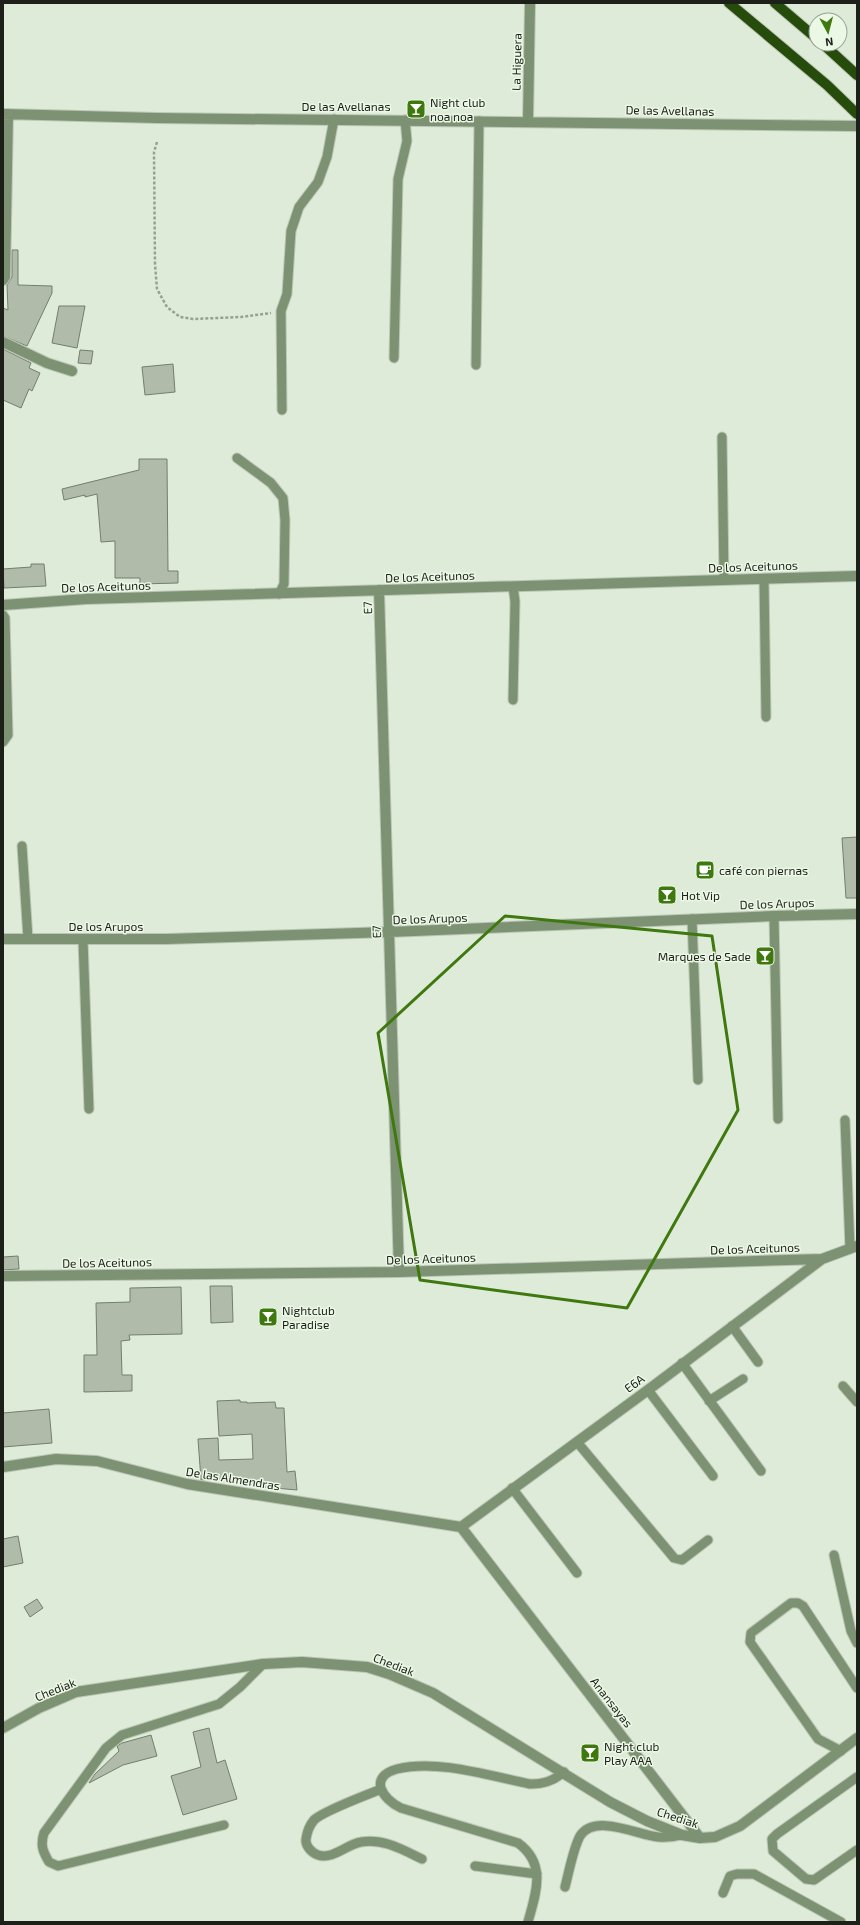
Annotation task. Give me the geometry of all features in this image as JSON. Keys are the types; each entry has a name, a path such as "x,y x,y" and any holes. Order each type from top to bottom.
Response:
{"main road":[{"path":"729,3 827,85 857,114"},
{"path":"775,3 808,31"},
{"path":"832,52 857,75"}],"street":[{"name":"La Higuera","path":"528,121 530,3"},
{"name":"De las Avellanas","path":"5,114 857,126"},
{"path":"3,280 5,114"},
{"path":"3,342 47,363 72,371"},
{"name":"De los Aceitunos","path":"3,605 86,599 764,580 857,576"},
{"name":"E7","path":"379,590 399,1272"},
{"name":"De los Arupos","path":"3,940 83,940 389,932 857,914"},
{"name":"De los Aceitunos","path":"3,1276 399,1272 822,1259 853,1248"},
{"name":"E6A","path":"461,1527 512,1488 648,1390 822,1259"},
{"name":"De las Almendras","path":"3,1467 56,1459 97,1461 186,1484 461,1527"},
{"name":"Anansayas","path":"461,1527 700,1838"},
{"name":"Chediak","path":"3,1728 39,1708 76,1692 263,1664 302,1662 367,1666 434,1693 564,1772 610,1802 647,1821 682,1835 700,1838"},
{"path":"700,1838 715,1837 740,1826 857,1738"}],"lane":[{"path":"282,410 281,311 287,294 291,231 299,207 318,182 327,157 334,119"},
{"path":"394,358 398,179 407,141 405,120"},
{"path":"476,365 480,121"},
{"path":"722,436 724,580"},
{"path":"237,458 271,483 283,498 285,520 284,584 279,594"},
{"path":"764,580 766,717"},
{"path":"513,587 513,700"},
{"path":"3,615 5,618 8,735 3,742"},
{"path":"22,846 28,939"},
{"path":"774,916 778,1119"},
{"path":"692,920 698,1080"},
{"path":"83,940 89,1109"},
{"path":"845,1120 853,1248"},
{"path":"732,1326 758,1362"},
{"path":"682,1363 761,1471"},
{"path":"709,1401 743,1378"},
{"path":"843,1386 857,1402"},
{"path":"648,1390 713,1476"},
{"path":"577,1442 674,1558 682,1560 708,1540"},
{"path":"512,1488 577,1573"},
{"path":"834,1555 850,1625 857,1643"},
{"path":"841,1751 818,1739 750,1642 751,1633 792,1603 798,1603 803,1606 857,1688"},
{"path":"224,1826 58,1866 49,1862 43,1853 41,1842 44,1833 106,1748 122,1735 219,1704 240,1687 263,1664"},
{"path":"528,1922 535,1898 537,1874 529,1851 518,1843 401,1808 390,1803 380,1789 382,1777 388,1772 415,1767 444,1767 530,1784 548,1782 564,1772"},
{"path":"857,1777 777,1834 772,1839 771,1846 772,1851 806,1879 814,1880 857,1850"},
{"path":"380,1789 315,1819 307,1830 305,1842 309,1850 319,1855 334,1854 360,1842 377,1841 422,1859"},
{"path":"565,1887 580,1837 586,1830 594,1826 610,1826 656,1837 670,1838 682,1835"},
{"path":"475,1866 537,1874"},
{"path":"723,1893 730,1876 737,1874 754,1874 841,1922"}],"path":[{"path":"157,142 154,152 155,264 157,289 167,307 180,317 193,319 241,318 281,311"}],"highlighted area":[{"path":"505,916 712,936 738,1110 627,1308 420,1280 378,1033"}],"building":[{"path":"12,250 18,250 18,285 52,286 52,293 27,346 3,336 3,308 8,310 7,285 12,277"},
{"path":"59,306 85,306 77,348 52,343"},
{"path":"3,349 31,363 29,368 40,373 32,391 29,389 21,408 3,400"},
{"path":"80,350 93,351 91,364 78,363"},
{"path":"173,364 175,392 145,395 142,367"},
{"path":"139,459 167,459 168,571 178,571 178,583 140,584 140,578 115,578 115,541 101,542 97,494 64,500 62,489 139,470"},
{"path":"31,564 44,564 46,586 4,588 3,569 31,567"},
{"path":"857,837 857,898 846,898 842,838"},
{"path":"18,1256 19,1269 3,1270 3,1257"},
{"path":"210,1286 232,1286 233,1322 211,1323"},
{"path":"181,1287 182,1334 129,1335 130,1340 121,1341 122,1375 132,1375 132,1391 84,1392 84,1355 97,1355 96,1303 130,1302 130,1288"},
{"path":"240,1400 240,1402 247,1403 275,1402 276,1408 284,1408 287,1472 295,1471 297,1490 252,1486 251,1479 238,1480 237,1478 201,1480 198,1439 218,1438 219,1460 253,1459 252,1434 219,1436 217,1401"},
{"path":"49,1409 52,1443 3,1447 3,1413"},
{"path":"18,1536 23,1563 3,1567 3,1539"},
{"path":"37,1599 43,1608 30,1617 24,1607"},
{"path":"209,1728 217,1763 225,1760 237,1799 183,1815 171,1776 201,1767 193,1732"},
{"path":"151,1735 157,1756 123,1765 89,1783 95,1774 119,1751 117,1746 122,1743"}],"place":[{"name":"Night club noa noa","path":"416,109"},
{"name":"café con piernas","path":"705,870"},
{"name":"Hot Vip","path":"667,895"},
{"name":"Marques de Sade","path":"765,956"},
{"name":"Nightclub Paradise","path":"268,1317"},
{"name":"Night club Play AAA","path":"590,1753"}]}
